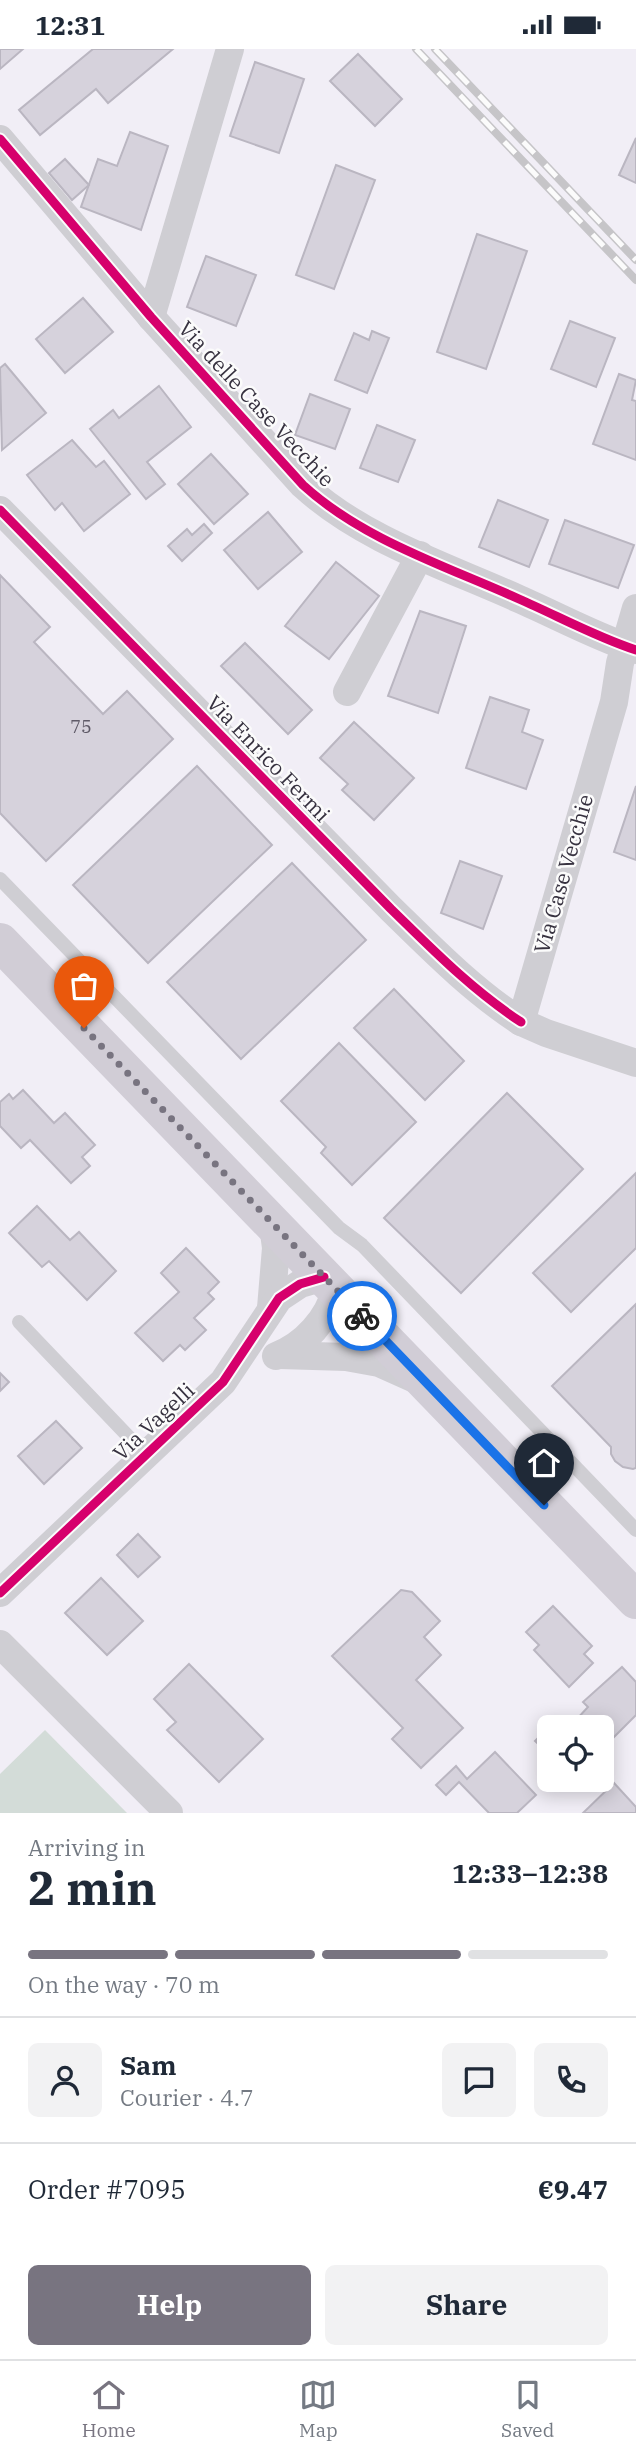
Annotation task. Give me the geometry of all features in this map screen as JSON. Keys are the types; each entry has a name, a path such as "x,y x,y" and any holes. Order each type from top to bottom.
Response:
{"main road":[{"path":"0,941 429,1386 631,1584"}],"street":[{"name":"Via delle Case Vecchie","path":"151,317 230,49"},
{"name":"Via delle Case Vecchie","path":"0,139 151,317 321,502 371,533 630,648"},
{"name":"Via Enrico Fermi","path":"0,510 456,973 489,1001 521,1022"},
{"path":"347,692 419,555"},
{"name":"Via Case Vecchie","path":"521,1022 630,648 636,608"},
{"path":"521,1022 636,1063"},
{"name":"Via Vagelli","path":"271,1308 276,1248 273,1225"},
{"name":"Via Vagelli","path":"0,1593 223,1382 246,1368 280,1355 319,1325 329,1312 330,1283 300,1284 289,1290 271,1308 223,1382"},
{"name":"Via Vagelli","path":"280,1355 346,1357 379,1363 429,1386"},
{"path":"0,1644 169,1813"}],"lane":[{"path":"3,889 339,1228 362,1245 636,1530"},
{"name":"Via Vagelli","path":"19,1322 146,1455"}],"shaded area":[{"path":"45,1730 127,1813 0,1813 0,1774"}],"building":[{"path":"0,49 23,49 0,69"},
{"path":"93,49 173,49 108,103 96,89 40,135 19,110"},
{"path":"358,54 402,99 375,126 330,81"},
{"path":"255,62 304,79 279,153 230,136"},
{"path":"130,132 168,146 141,230 81,207 98,159 117,166"},
{"path":"636,138 636,183 619,175"},
{"path":"65,159 89,185 72,200 49,173"},
{"path":"336,165 375,180 334,289 296,275"},
{"path":"477,234 527,251 486,369 437,352"},
{"path":"206,256 256,275 236,326 187,307"},
{"path":"83,298 113,332 65,373 36,339"},
{"path":"570,321 615,338 596,387 551,369"},
{"path":"372,331 389,338 367,393 335,380 354,333 369,340"},
{"path":"5,364 46,413 2,450 0,368"},
{"path":"619,374 636,380 632,400 636,401 636,460 593,444"},
{"path":"159,386 191,427 147,462 165,484 146,499 90,429 113,410 119,418"},
{"path":"310,394 350,409 335,449 295,435"},
{"path":"377,425 415,440 398,482 360,468"},
{"path":"72,440 96,467 104,461 130,494 84,531 62,503 55,510 27,475"},
{"path":"211,454 248,494 214,524 178,484"},
{"path":"498,500 548,520 529,567 479,547"},
{"path":"268,512 302,552 258,589 224,550"},
{"path":"565,520 634,545 618,588 549,564"},
{"path":"204,524 212,533 182,561 168,546 187,529 192,535"},
{"path":"336,562 379,596 329,659 285,626"},
{"path":"0,575 50,627 34,642 103,714 127,691 173,739 46,861 0,813"},
{"path":"420,611 466,626 438,713 388,696"},
{"path":"245,643 312,710 288,734 221,666"},
{"path":"490,697 529,710 522,732 543,740 526,789 466,768"},
{"path":"354,722 414,778 374,820 342,790 348,784 320,758"},
{"path":"197,766 272,845 148,963 73,885"},
{"path":"636,786 636,860 614,852"},
{"path":"460,861 502,876 483,929 441,913"},
{"path":"292,863 366,940 241,1059 167,982"},
{"path":"394,989 464,1061 425,1100 354,1028"},
{"path":"339,1043 416,1122 352,1185 321,1153 326,1147 281,1101"},
{"path":"23,1090 54,1123 65,1113 95,1145 82,1157 90,1166 71,1183 30,1140 21,1148 0,1126 0,1102 9,1094 13,1099"},
{"path":"507,1093 583,1169 461,1293 384,1218"},
{"path":"636,1173 636,1248 571,1312 533,1273"},
{"path":"37,1206 70,1240 79,1232 116,1271 87,1300 49,1261 42,1267 9,1233"},
{"path":"186,1248 219,1282 208,1293 214,1299 194,1318 206,1330 185,1350 180,1345 163,1361 135,1333 179,1292 161,1273"},
{"path":"636,1304 636,1468 633,1469 623,1467 615,1461 611,1447 552,1386"},
{"path":"0,1373 9,1382 0,1391"},
{"path":"56,1421 82,1448 44,1484 18,1456"},
{"path":"138,1534 160,1557 138,1577 117,1555"},
{"path":"101,1578 143,1621 107,1655 65,1613"},
{"path":"401,1590 412,1592 440,1621 424,1637 441,1655 416,1680 463,1728 421,1768 392,1739 403,1728 332,1656"},
{"path":"553,1606 592,1646 584,1654 593,1663 569,1687 534,1650 539,1645 526,1632"},
{"path":"189,1664 263,1739 219,1782 167,1730 176,1722 154,1699"},
{"path":"622,1667 636,1682 636,1715 614,1737 614,1715 581,1715 588,1707 583,1702"},
{"path":"495,1752 536,1795 517,1813 489,1813 459,1782 446,1795 436,1785 456,1766 467,1779"},
{"path":"614,1783 636,1807 636,1813 583,1813 605,1792 614,1792"}],"railway":[{"path":"416,49 636,280"},
{"path":"435,49 636,260"}],"cycle path":[{"path":"0,139 151,317 303,485 378,537 636,650"},
{"path":"0,510 391,909 469,983 521,1022"},
{"path":"0,1593 223,1382 279,1298 300,1284 324,1277"}],"way so far":[{"path":"84,1028 362,1316"}],"route":[{"path":"362,1316 544,1505"}]}
